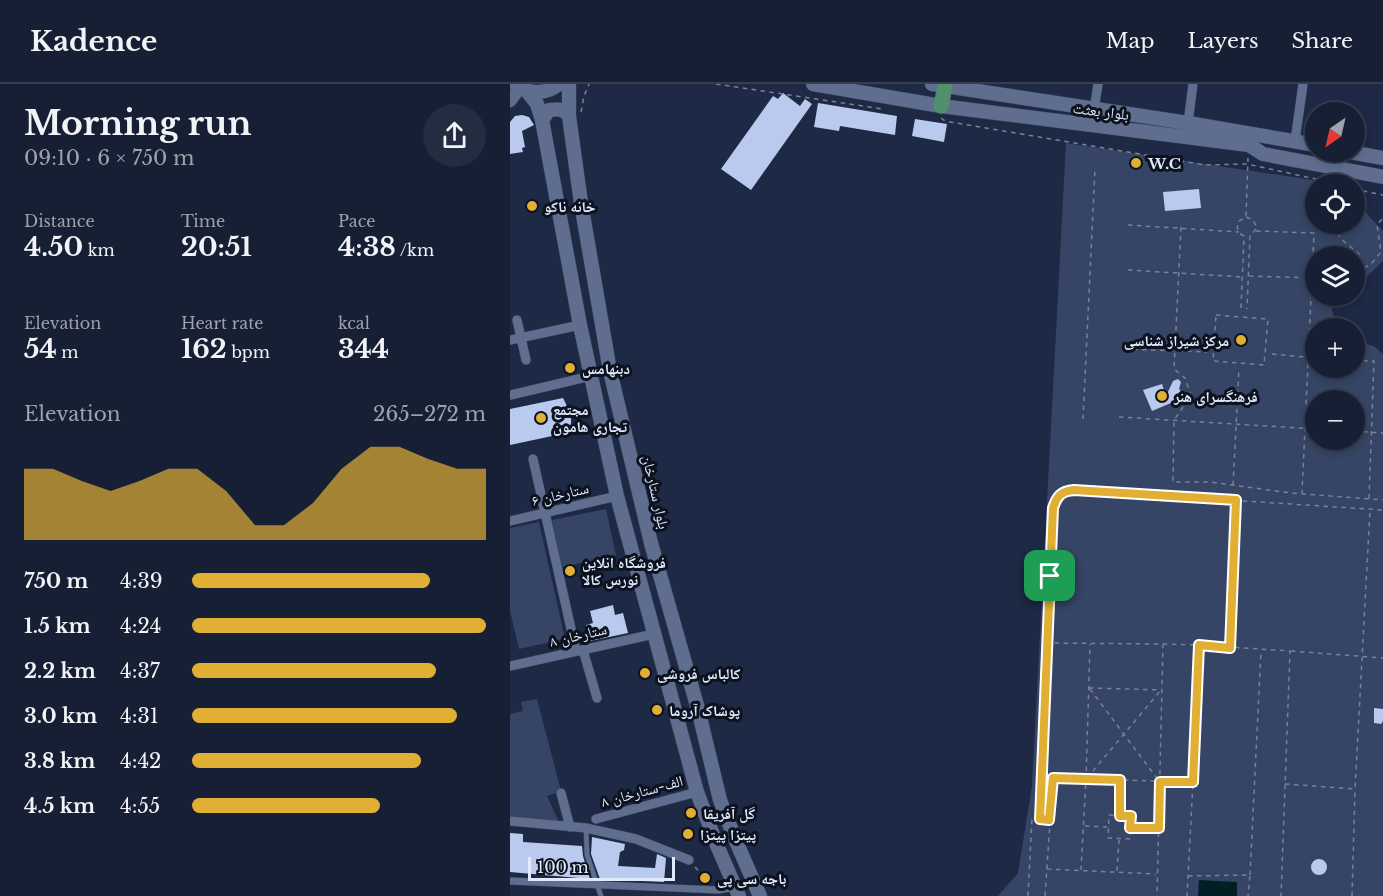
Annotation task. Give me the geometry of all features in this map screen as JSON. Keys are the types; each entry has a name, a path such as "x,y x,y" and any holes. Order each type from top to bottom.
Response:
{"main road":[{"path":"521,88 547,91 559,84"},
{"name":"بلوار ستارخان","path":"568,84 610,371 651,543 698,709 720,800 760,896"},
{"name":"بلوار بعثت","path":"813,84 940,112 1250,146 1263,154 1383,177"},
{"path":"939,85 940,112"},
{"name":"بلوار بعثت","path":"939,85 1305,143"},
{"path":"521,88 537,104 542,120 580,325 617,496 654,634 697,792 737,891"},
{"path":"542,120 549,110 559,108 574,118"},
{"path":"1365,155 1383,158"}],"street":[{"path":"1094,110 1098,84"},
{"path":"1188,123 1193,84"},
{"path":"1295,141 1303,84"},
{"path":"510,102 521,88"},
{"path":"517,320 526,360"},
{"path":"510,340 580,325"},
{"path":"511,395 591,376"},
{"path":"532,459 558,577 597,698"},
{"name":"ستارخان ۶","path":"510,521 617,496"},
{"name":"ستارخان ۸","path":"510,666 654,634"},
{"name":"۸ الف-ستارخان","path":"596,819 697,792"},
{"path":"561,793 570,828"},
{"path":"510,821 586,828 636,839 688,860"},
{"path":"510,881 737,891"}],"lane":[{"path":"586,828 587,855 602,896"}],"path":[{"path":"574,118 589,84"},
{"path":"716,84 892,110"},
{"path":"940,112 945,121 1205,165 1247,164 1305,177"},
{"path":"1246,217 1247,164 1250,146"},
{"path":"1083,419 1095,169"},
{"path":"1365,191 1383,195"},
{"path":"1241,308 1244,236 1237,227 1239,221 1246,217 1251,218 1256,222 1256,231"},
{"path":"1365,268 1372,264 1381,252 1377,225 1383,218"},
{"path":"1128,225 1239,232"},
{"path":"1181,227 1174,369 1185,378 1191,396 1174,420 1173,482 1210,482 1302,494 1383,500"},
{"path":"1247,309 1250,236 1256,231 1314,233 1313,246"},
{"path":"1339,234 1350,246"},
{"path":"1128,270 1242,277"},
{"path":"1248,276 1305,278"},
{"path":"1216,315 1268,319 1264,365 1213,361 1216,315"},
{"path":"1124,349 1207,352"},
{"path":"1272,354 1305,357"},
{"path":"1365,361 1374,361 1369,499"},
{"path":"1233,486 1239,369"},
{"path":"1119,417 1305,428 1302,494"},
{"path":"1365,432 1383,433"},
{"path":"1028,896 1032,818 1040,819 1053,508 1057,498 1064,491 1074,490 1383,510"},
{"path":"1230,648 1236,500"},
{"path":"1352,896 1355,789 1370,509"},
{"path":"1047,643 1199,645 1383,658"},
{"path":"1081,870 1089,644"},
{"path":"1157,896 1162,644"},
{"path":"1187,896 1199,645"},
{"path":"1248,896 1261,649"},
{"path":"1281,896 1290,651"},
{"path":"1088,688 1162,690"},
{"path":"1088,688 1160,782"},
{"path":"1086,779 1162,690"},
{"path":"1045,896 1053,778 1193,782"},
{"path":"1120,780 1120,816"},
{"path":"1285,784 1355,789"},
{"path":"1109,815 1131,816 1130,839 1108,838 1108,827 1109,815"},
{"path":"1083,826 1108,827"},
{"path":"1130,828 1159,828"},
{"path":"1116,872 1119,839"},
{"path":"688,860 718,890"},
{"path":"1046,869 1157,874"},
{"path":"1188,876 1250,875"}],"shaded area":[{"path":"1066,143 1305,179 1305,234 1365,234 1365,212 1383,231 1383,261 1365,278 1365,246 1305,246 1305,306 1331,306 1335,318 1305,318 1305,378 1365,378 1365,344 1374,346 1383,354 1383,896 998,896 1018,873 1032,786"},
{"path":"606,509 616,556 562,567 552,520"},
{"path":"539,522 565,639 519,649 510,611 510,528"},
{"path":"537,699 561,791 547,796 559,822 510,817 510,714 523,711 521,702"},
{"path":"1199,880 1237,882 1237,896 1198,896"}],"building":[{"path":"783,93 800,106 805,99 812,104 751,190 721,169 773,96 778,99"},
{"path":"818,103 897,116 895,135 840,126 839,131 814,127"},
{"path":"515,116 529,117 534,125 522,131 525,147 522,148 523,152 510,154 510,122"},
{"path":"915,119 947,124 944,142 912,136"},
{"path":"1199,189 1201,208 1165,211 1163,192"},
{"name":"فرهنگسرای هنر","path":"1178,379 1181,382 1179,407 1171,403 1152,411 1143,390 1162,384 1166,396 1173,381"},
{"name":"مجتمع تجاری هامون","path":"563,398 571,414 571,432 510,445 510,409"},
{"path":"613,605 615,615 623,613 628,633 590,641 586,625 593,623 590,611"},
{"path":"1374,708 1383,709 1381,724 1374,723"},
{"path":"510,833 523,834 523,842 582,846 590,879 510,872"},
{"path":"592,837 625,844 624,850 620,852 618,866 655,868 657,854 666,858 664,882 600,879 591,854"},
{"path":"1319,859 1327,867 1319,875 1311,867"}],"place":[{"name":"W.C","path":"1136,163"},
{"name":"خانه ناکو","path":"532,206"},
{"name":"مرکز شیراز شناسی","path":"1241,340"},
{"name":"دبنهامس","path":"570,368"},
{"name":"فرهنگسرای هنر","path":"1162,396"},
{"name":"مجتمع تجاری هامون","path":"541,418"},
{"name":"فروشگاه انلاین نورس کالا","path":"570,571"},
{"name":"کالباس فروشی","path":"645,673"},
{"name":"پوشاک آروما","path":"657,710"},
{"name":"گل آفریقا","path":"691,813"},
{"name":"پیتزا پیتزا","path":"688,834"},
{"name":"باجه سی پی","path":"705,878"}],"route":[{"path":"1064,491 1236,500 1230,648 1199,645 1193,782 1160,782 1159,828 1130,828 1131,816 1120,816 1120,780 1053,778 1049,820 1040,819 1050,576 1053,508 1057,498 1064,491"}]}
